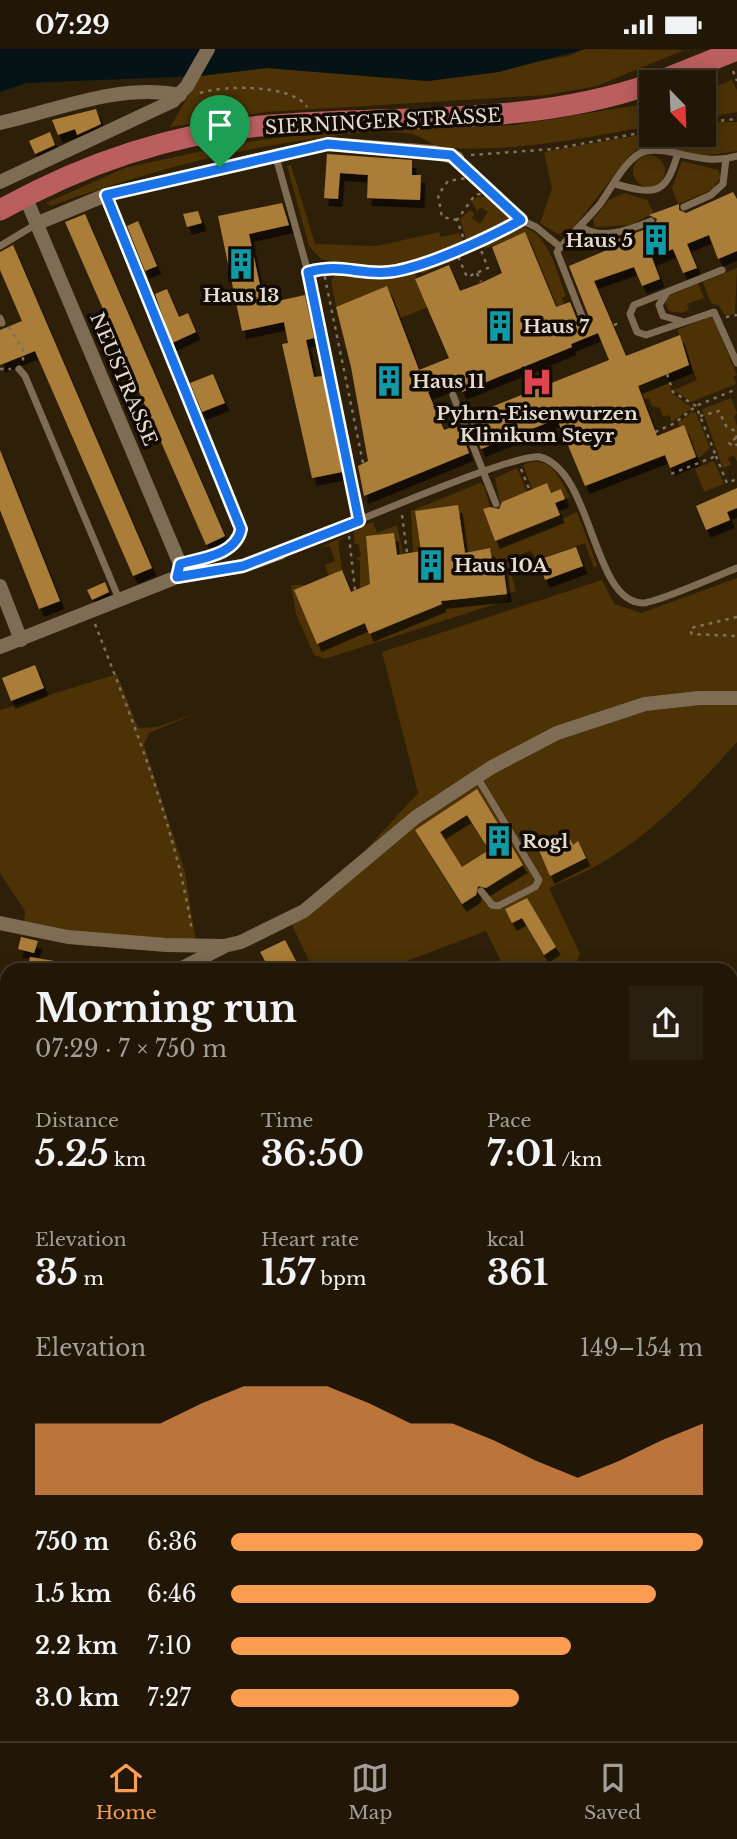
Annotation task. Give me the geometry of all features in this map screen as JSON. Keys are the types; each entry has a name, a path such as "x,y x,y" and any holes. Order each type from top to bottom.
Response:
{"main road":[{"path":"687,70 737,50"},
{"name":"SIERNINGER STRASSE","path":"0,210 25,196 113,158 161,143 211,133 313,123 488,117 613,97 639,88"}],"street":[{"path":"0,182 158,109 183,91 208,49"},
{"path":"0,123 126,93 183,91"},
{"path":"38,223 106,195 328,144 434,152 457,158"},
{"name":"NEUSTRASSE","path":"25,196 178,570"},
{"path":"0,647 90,612 178,570 243,566 281,553"},
{"path":"0,586 20,640"},
{"path":"191,963 304,911 416,817 477,776 557,733 645,704 699,698 737,698"},
{"path":"0,923 68,937 224,946"}],"lane":[{"path":"583,319 558,256 559,246 582,227 640,153 652,151 710,161 737,156"},
{"path":"615,184 646,193 659,189 671,176 677,156"},
{"path":"276,157 308,272 359,521"},
{"path":"684,207 711,195 723,184 726,159"},
{"path":"106,195 241,529 239,539 225,551 178,570"},
{"path":"521,220 536,227 559,246"},
{"path":"582,227 593,233 616,232 651,221"},
{"path":"0,246 38,223"},
{"path":"722,270 630,310 637,332 646,335 708,311 717,315 737,363"},
{"path":"669,291 660,299 663,316 683,321"},
{"path":"19,369 36,401 119,599"},
{"path":"453,395 496,504"},
{"path":"281,553 483,471 538,456 557,464 590,524 612,584 627,599 643,604 737,568"},
{"path":"477,776 538,880 535,887 498,906 492,905 481,891"}],"path":[{"path":"183,91 191,96 221,87 248,88 299,99 307,111"},
{"path":"716,121 737,119"},
{"path":"457,158 553,149 639,133"},
{"path":"308,272 323,268 389,272 414,266 521,220 457,158"},
{"path":"457,220 442,216 438,195 448,181 475,177"},
{"path":"457,220 475,195 490,192"},
{"path":"457,220 466,245"},
{"path":"455,249 467,277 477,273 488,268 477,240"},
{"path":"323,268 363,463"},
{"path":"477,273 481,282"},
{"path":"725,317 737,316"},
{"path":"1,320 12,330 23,349 24,359 19,369"},
{"path":"667,374 673,392 696,405 727,483 737,479"},
{"path":"655,432 675,423 696,405 737,389"},
{"path":"700,416 719,411 726,426 735,431 737,441"},
{"path":"671,474 716,456"},
{"path":"517,460 530,491"},
{"path":"400,505 407,553"},
{"path":"348,526 355,590"},
{"path":"90,612 132,722 182,879 194,946"},
{"path":"737,618 690,631 737,636"}],"shaded area":[{"path":"0,49 585,49 499,72 428,81 267,68 200,76 26,83 0,92"},
{"path":"585,49 684,50 597,86 547,95 265,112 170,127 200,76 267,68 428,81 568,56"},
{"path":"732,80 737,90 737,112 716,116 716,86"},
{"path":"639,105 639,128 574,139 472,149 446,148 416,135 404,133 341,135 225,155 119,183 51,206 46,203 125,168 233,144 313,133 515,125"},
{"path":"716,122 737,122 737,151 698,155 653,147 716,147"},
{"path":"639,135 639,147 653,147 636,150 629,156 574,227 558,234 540,223 552,189 544,152"},
{"path":"649,155 660,160 665,171 660,182 649,187 638,182 633,171 638,160"},
{"path":"682,161 718,170 721,177 712,190 678,204 672,188"},
{"path":"469,162 510,203 530,216 511,209 466,166"},
{"path":"291,165 315,244 377,246 439,232 441,237 459,233 464,243 394,268 370,269 321,259 309,246 287,166"},
{"path":"624,193 647,200 654,213 631,225 595,227 593,219 609,200"},
{"path":"491,196 507,212 509,221 467,242 460,219 470,210 475,214 472,218 480,224 488,212 481,207 477,211 472,202 477,197"},
{"path":"515,227 526,228 543,242 566,296 562,298 564,304 556,308 525,233 484,249 480,242"},
{"path":"454,252 457,260 421,274 418,267"},
{"path":"737,268 735,314 725,315 719,306 711,303 703,282"},
{"path":"413,269 428,307 401,318 387,286 336,307 331,281 338,271 349,270 377,275"},
{"path":"698,283 704,298 687,304 689,310 681,313 669,311 665,302 670,295"},
{"path":"712,316 737,375 733,377 736,384 691,402 674,390 697,380 677,330"},
{"path":"665,375 672,393 692,408 672,422 669,415 663,417 660,408 652,406 649,398 642,400 638,386"},
{"path":"731,398 737,413 734,416 737,426 737,462 734,455 728,458 731,465 723,468 702,409"},
{"path":"692,412 696,413 710,448 700,457 696,457 684,426 680,427 678,423"},
{"path":"714,461 724,484 704,492 695,469"},
{"path":"531,462 551,467 570,497 565,499 561,489 551,493 532,489 523,465"},
{"path":"517,468 527,492 500,503 495,478"},
{"path":"480,483 484,486 490,507 483,510 495,541 560,515 562,519 577,512 597,565 594,568 585,543 538,560 530,551 507,559 516,591 507,594 508,600 325,659 314,655 296,614 291,585 308,585 318,644 365,623 370,634 442,604 440,599 503,565 493,566 490,548 457,555 464,544 458,506 415,511 421,551 413,552 411,511"},
{"path":"373,522 377,533 397,525 403,554 397,555 394,533 366,536 370,584 360,588 360,561 356,558 361,556 359,545 354,543 354,529"},
{"path":"343,537 338,542 342,570 329,576 325,565 335,561 330,546 320,548"},
{"path":"737,578 737,742 692,790 644,834 601,863 549,888 580,954 577,962 502,963 486,931 402,963 310,963 292,925 339,879 418,793 382,652 602,580 614,604 641,613"},
{"path":"117,674 138,728 157,727 197,713 149,733 144,745 185,872 196,942 90,935 24,921 25,911 0,873 0,710"}],"building":[{"path":"96,109 101,124 77,135 75,129 58,135 52,120"},
{"path":"50,132 55,145 35,154 29,141"},
{"path":"327,154 412,160 412,175 421,175 420,200 367,198 368,175 340,173 338,199 324,198"},
{"path":"733,192 737,199 737,251 718,259 709,235 687,244 697,268 683,273 673,249 652,258 660,279 642,286 634,267 594,281 626,356 680,335 689,365 638,386 657,436 684,425 696,457 670,468 665,455 585,486 557,419 481,449 469,420 473,418 471,415 609,360 598,333 571,344 572,347 462,392 457,380 428,392 444,430 458,425 469,453 364,496 358,466 368,461 351,367 336,307 387,286 419,370 449,358 415,279 449,265 460,291 481,283 502,273 492,247 525,232 556,307 570,302 578,322 585,325 589,317 569,266 607,250 605,244 654,226 657,219 649,215 679,204 679,210 686,213"},
{"path":"282,203 289,225 249,234 264,304 305,295 314,338 306,340 314,377 323,376 342,472 312,478 282,344 288,343 284,322 242,331 218,216"},
{"path":"198,211 202,223 187,227 183,214"},
{"path":"85,214 225,536 206,545 65,222"},
{"path":"138,221 157,266 145,271 127,226"},
{"path":"13,245 152,568 133,576 35,351 0,365 0,330 22,321 0,270 0,252"},
{"path":"167,289 179,317 188,313 196,332 172,343 155,294"},
{"path":"213,374 225,403 202,412 190,383"},
{"path":"0,450 60,601 39,609 0,510"},
{"path":"547,483 551,493 561,489 565,499 555,503 560,515 495,541 483,509 499,509 502,502"},
{"path":"737,488 737,508 727,512 730,520 706,530 696,506"},
{"name":"Haus 10A","path":"458,505 465,553 490,548 493,566 503,565 507,594 441,601 442,604 369,634 365,623 317,644 294,590 342,570 351,592 370,584 366,536 394,533 397,555 421,551 415,511"},
{"path":"576,547 583,566 545,580 538,560"},
{"path":"105,582 109,592 92,600 87,590"},
{"path":"35,665 44,688 11,701 2,678"},
{"name":"Rogl","path":"477,789 523,865 486,888 478,886 476,895 462,904 415,830","holes":["467,815 489,850 462,867 440,832"]},
{"path":"569,837 573,845 578,841 586,858 550,876 539,850"},
{"path":"527,898 556,947 544,955 522,918 512,923 505,909"},
{"path":"21,937 38,941 34,953 18,949"},
{"path":"285,940 296,961 261,963 265,961 260,952"},
{"path":"30,957 67,963 28,963"}],"place":[{"name":"Haus 5","path":"656,240"},
{"name":"Haus 13","path":"241,264"},
{"name":"Haus 7","path":"500,326"},
{"name":"Haus 11","path":"389,381"},
{"name":"Pyhrn-Eisenwurzen Klinikum Steyr","path":"537,382"},
{"name":"Haus 10A","path":"431,565"},
{"name":"Rogl","path":"499,841"}],"route":[{"path":"328,144 434,152 457,158 521,220 414,266 389,272 373,272 328,266 308,272 359,521 243,566 177,577 180,564 225,551 239,539 241,529 232,501 106,195 220,167 328,144"}]}
